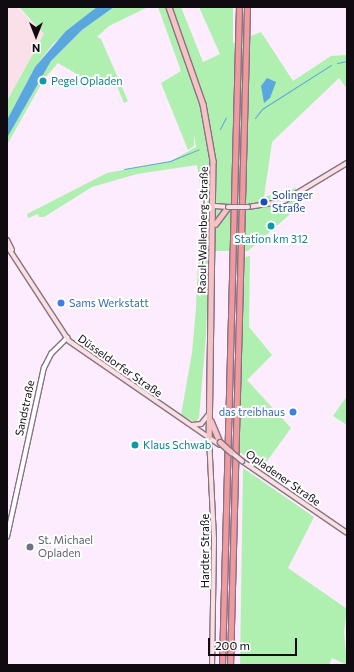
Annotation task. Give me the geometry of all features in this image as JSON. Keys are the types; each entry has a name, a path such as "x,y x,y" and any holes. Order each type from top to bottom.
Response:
{"highway":[{"path":"222,665 239,7"},
{"path":"230,665 247,7"}],"main road":[{"name":"Raoul-Wallenberg-Straße","path":"169,7 203,104 213,161 215,206 209,437"},
{"path":"215,206 248,207 284,201 347,163"},
{"path":"214,228 221,213 228,207"},
{"name":"Düsseldorfer Straße","path":"7,240 13,253 67,338 209,437"},
{"name":"Düsseldorfer Straße","path":"7,246 13,253"},
{"path":"190,425 200,424 209,414"},
{"path":"209,414 214,434 220,444"},
{"path":"209,437 231,452"},
{"name":"Hardter Straße","path":"209,437 214,517 212,665"},
{"name":"Opladener Straße","path":"231,452 347,533"}],"street":[{"name":"Sandstraße","path":"7,537 44,368 51,354 67,338"}],"shaded area":[{"path":"7,7 17,7 44,34 7,101"}],"green space":[{"path":"19,7 97,7 53,44 35,67 7,120 7,101 44,34"},
{"path":"114,7 148,7 109,26 97,37 101,39 128,101 124,103 113,77 101,81 96,75 87,80 58,63 44,79 7,145 7,138 51,61 82,30"},
{"path":"158,7 181,7 203,62 220,54 199,7 233,7 233,43 261,32 293,81 331,56 347,55 347,89 339,78 272,142 264,197 296,188 296,209 248,251 209,251 206,335 199,418 195,422 181,415 192,353 196,308 201,190 197,165 137,174 92,187 44,217 39,217 38,214 28,218 27,214 107,173 171,161 196,147 194,135 194,146 188,150 161,83 181,71"},
{"path":"250,256 249,327 272,355 247,380 291,428 262,468 238,451 245,257"},
{"path":"347,396 347,425 333,416"},
{"path":"243,468 314,517 288,568 347,609 344,632 347,665 332,658 329,665 240,665"}],"water":[{"path":"97,7 114,7 82,30 51,61 7,138 7,120 35,67 66,31"},
{"path":"267,78 276,82 270,98 264,103 261,86"}],"waterway":[{"path":"337,63 347,61"},
{"path":"255,118 262,109 331,65"},
{"path":"220,129 226,117"},
{"path":"124,169 170,161 199,149"}],"place":[{"name":"Pegel Opladen","path":"43,81"},
{"name":"Solinger Straße","path":"264,202"},
{"name":"Station km 312","path":"271,226"},
{"name":"Sams Werkstatt","path":"61,303"},
{"name":"das treibhaus","path":"293,412"},
{"name":"Klaus Schwab","path":"135,445"},
{"name":"St. Michael Opladen","path":"30,547"}]}
